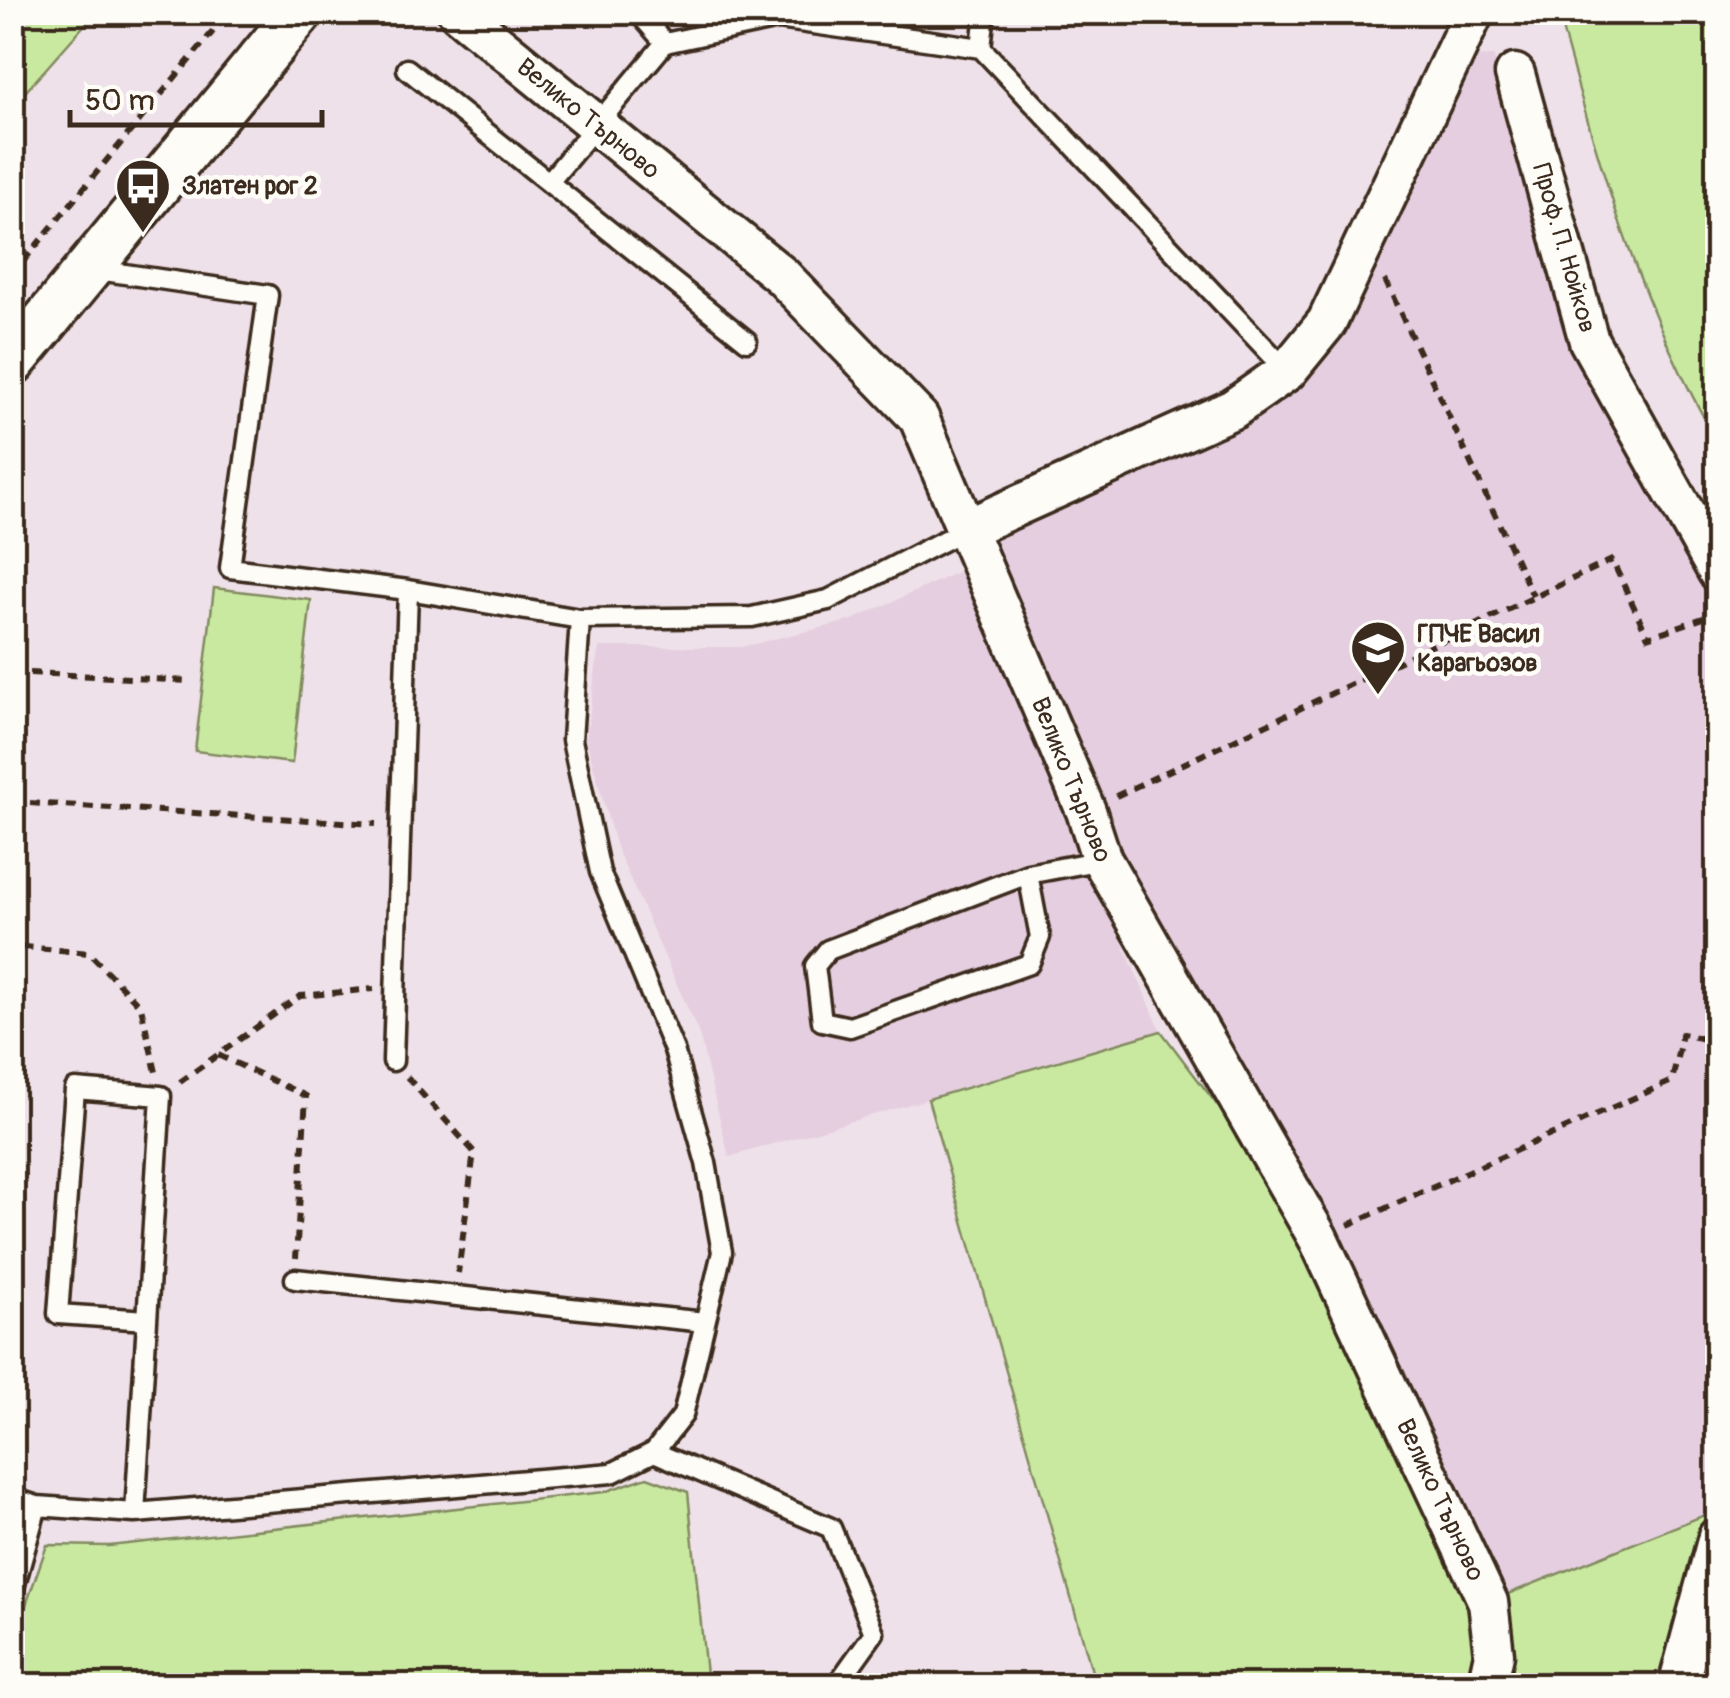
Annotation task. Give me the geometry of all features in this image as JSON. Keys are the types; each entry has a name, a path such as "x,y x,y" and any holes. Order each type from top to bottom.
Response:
{"street":[{"path":"12,362 300,12"},
{"name":"Велико Търново","path":"458,12 782,276 919,418 1086,811 1102,860 1318,1238 1488,1602 1494,1654 1487,1686"},
{"path":"966,529 1233,409 1287,371 1326,322 1474,12"},
{"name":"Проф. П. Нойков","path":"1515,74 1589,341 1718,572"},
{"path":"1678,1686 1718,1537"}],"lane":[{"path":"638,12 665,43"},
{"path":"981,48 985,12"},
{"path":"548,182 665,43 777,16 981,48 1287,371"},
{"path":"407,69 747,341"},
{"path":"88,269 268,294 230,568 408,590 580,619 752,617 828,600 966,529"},
{"path":"393,1061 408,590"},
{"path":"12,1498 37,1506 136,1513 612,1472 654,1452 682,1415 722,1252 706,1163 674,1050 600,872 572,740 580,619"},
{"path":"1028,874 1040,937 1028,964 850,1027 822,1021 815,966 828,950 1028,874 1102,860"},
{"path":"136,1513 161,1096 75,1089 58,1314 147,1320"},
{"path":"295,1279 705,1322"},
{"path":"654,1452 831,1528 874,1633 836,1686"},
{"path":"12,1594 37,1506"}],"path":[{"path":"12,275 228,12"},
{"path":"1366,239 1533,596"},
{"path":"1086,811 1612,560 1648,637 1718,613"},
{"path":"12,672 192,681"},
{"path":"12,802 401,825"},
{"path":"12,936 15,946 89,953 141,1007 161,1096 300,996 396,986"},
{"path":"1318,1238 1672,1082 1682,1034 1718,1042"},
{"path":"218,1055 306,1096 295,1279"},
{"path":"393,1061 474,1152 456,1296"}],"shaded area":[{"name":"ГПЧЕ Васил Карагьозов","path":"1493,56 1511,101 1586,341 1717,584 1717,1510 1488,1602 1086,811 966,529 1287,371 1461,57"},
{"path":"960,571 1161,1031 729,1157 699,1034 616,847 586,739 599,647 741,647 850,621"}],"green space":[{"path":"12,13 95,13 13,106"},
{"path":"1558,13 1717,13 1717,441 1665,339 1623,233"},
{"path":"214,588 311,600 292,763 195,751"},
{"path":"1161,1031 1318,1238 1488,1602 1717,1510 1717,1537 1678,1685 1096,1685 928,1099"},
{"path":"647,1477 688,1492 707,1685 13,1685 13,1642 47,1545 109,1546 604,1492"}],"place":[{"name":"Златен рог 2","path":"143,235"},
{"name":"ГПЧЕ Васил Карагьозов","path":"1378,697"}]}
